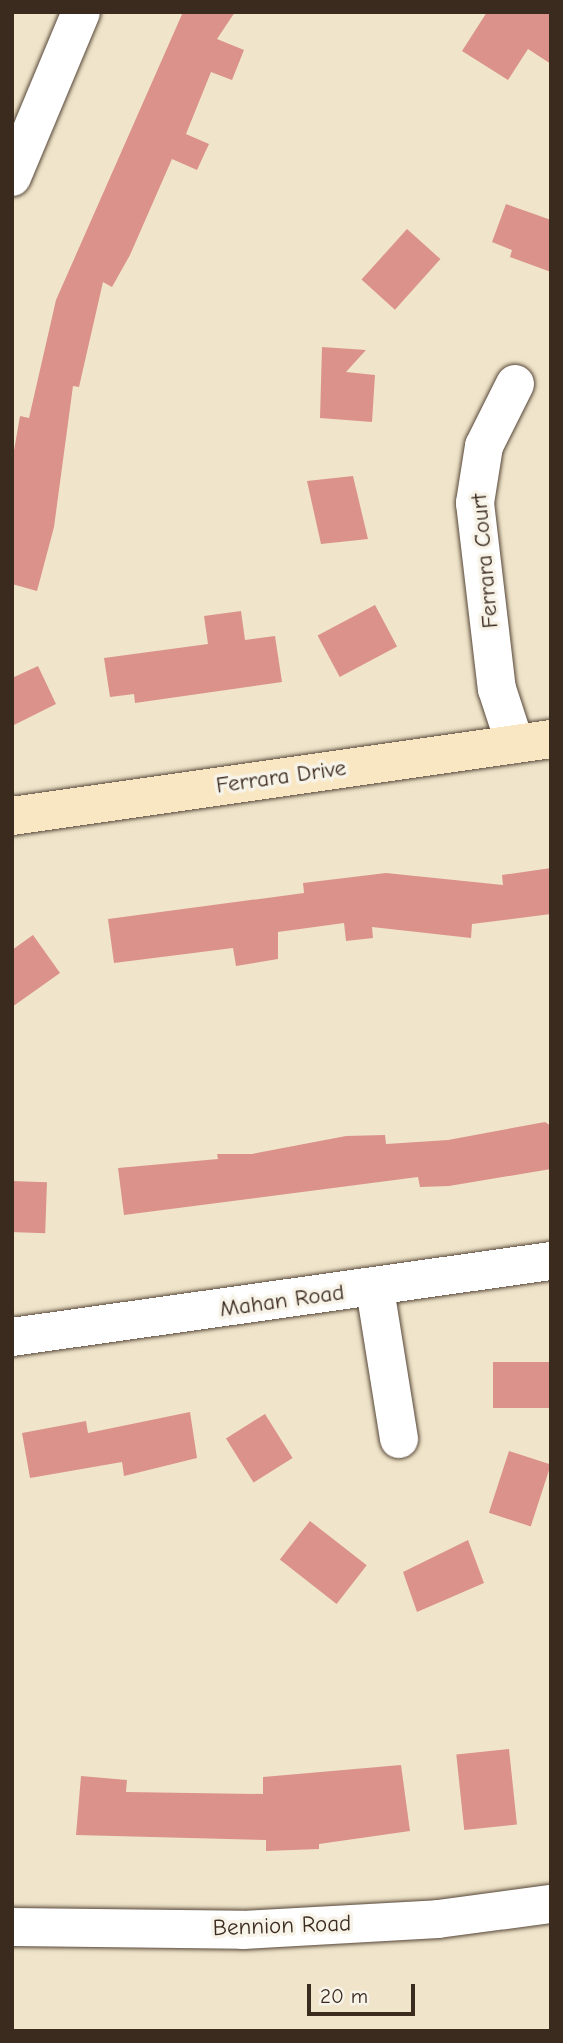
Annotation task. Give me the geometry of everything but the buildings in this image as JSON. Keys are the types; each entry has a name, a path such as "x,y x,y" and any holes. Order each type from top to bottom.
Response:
{"street":[{"path":"12,177 80,12"},
{"name":"Ferrara Court","path":"515,384 484,446 475,503 497,689 533,741"},
{"name":"Ferrara Drive","path":"12,816 533,741"},
{"name":"Mahan Road","path":"12,1337 375,1289 551,1261"},
{"path":"375,1289 399,1439"},
{"name":"Bennion Road","path":"12,1927 243,1930 551,1904"}]}
